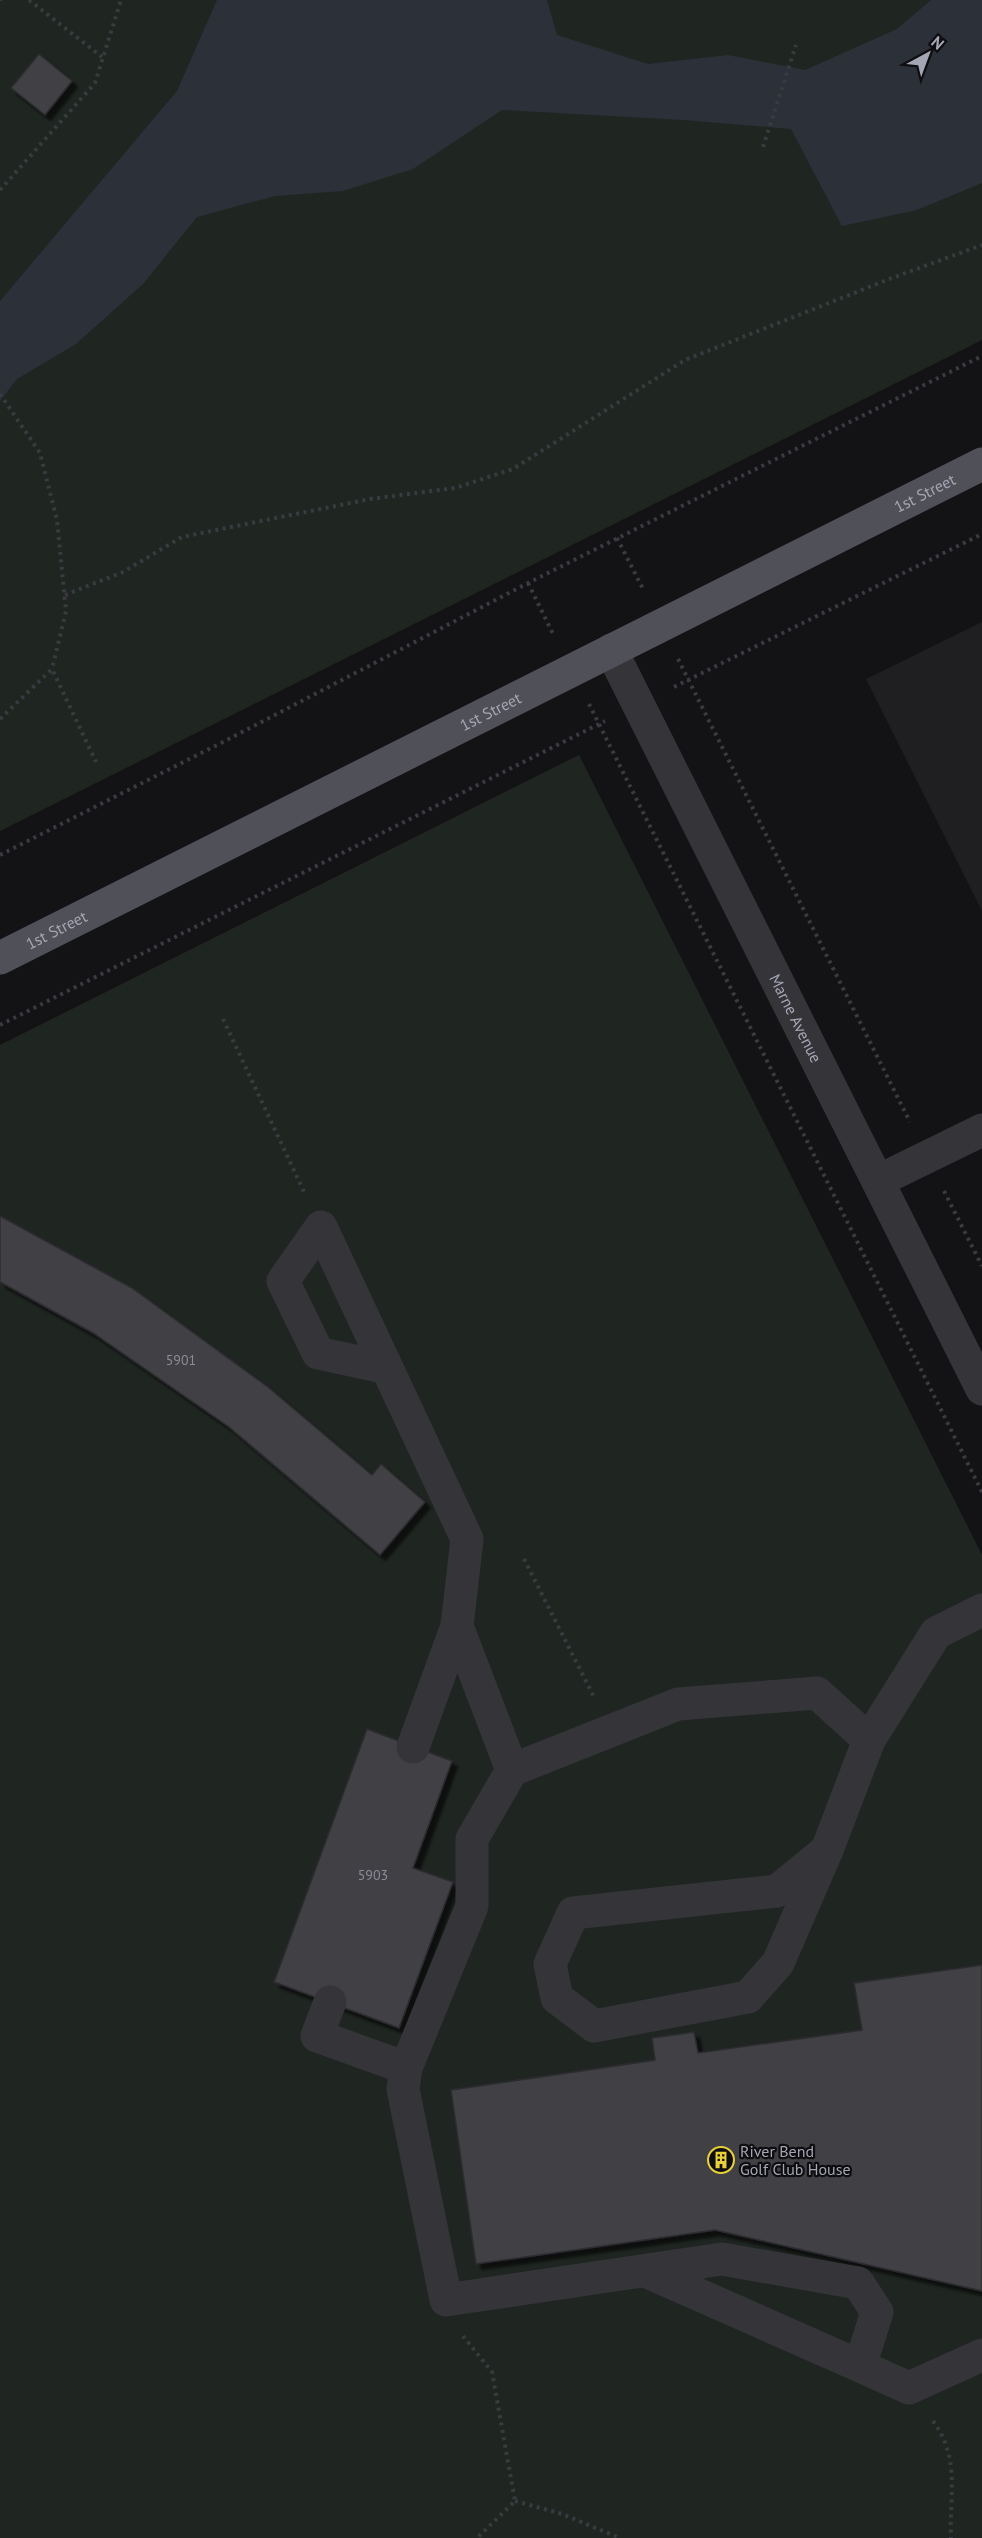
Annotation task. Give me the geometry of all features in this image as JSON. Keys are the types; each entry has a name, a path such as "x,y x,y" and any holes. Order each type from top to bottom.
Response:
{"main road":[{"name":"1st Street","path":"0,958 982,464"}],"street":[{"name":"Marne Avenue","path":"611,650 982,1389"},
{"path":"878,1181 982,1130"},
{"path":"387,1368 318,1353 283,1281 321,1227 468,1539 457,1626 413,1747"},
{"path":"826,1850 777,1891 573,1913 550,1964 557,1998 594,2026 748,1997 778,1963 826,1850 868,1740 936,1633 982,1610"},
{"path":"457,1626 512,1770"},
{"path":"860,2366 877,2312 858,2283 722,2259 446,2300 403,2089 406,2068 472,1906 472,1839 512,1770 678,1704 817,1693 868,1740"},
{"path":"330,2002 317,2036 406,2068"},
{"path":"645,2271 909,2388 982,2355"}],"path":[{"path":"29,0 102,57"},
{"path":"0,190 95,83 121,0"},
{"path":"763,147 796,45"},
{"path":"65,595 123,572 182,537 359,501 455,488 513,470 685,360 982,245"},
{"path":"0,855 528,583 982,356"},
{"path":"0,394 40,453 57,520 66,611 52,669 0,719"},
{"path":"0,1025 982,534"},
{"path":"617,538 982,1266"},
{"path":"528,583 982,1492"},
{"path":"52,669 96,762"},
{"path":"224,1020 321,1227"},
{"path":"524,1558 610,1730"},
{"path":"446,2300 459,2331 492,2372 515,2501"},
{"path":"909,2388 946,2438 953,2486 951,2538"},
{"path":"477,2538 515,2501"},
{"path":"515,2501 562,2514 620,2538"}],"shaded area":[{"path":"0,0 982,0 982,340 0,831"},
{"path":"217,0 547,0 557,35 648,64 728,55 805,70 897,29 931,0 982,0 982,183 917,210 842,226 791,129 684,120 502,110 413,169 343,191 275,196 197,217 143,284 76,344 17,379 0,401 0,301 177,91"},
{"path":"982,622 982,911 866,679"},
{"path":"579,755 982,1555 982,2538 0,2538 0,1045"}],"building":[{"path":"39,54 72,81 45,115 11,88"},
{"path":"0,1216 132,1288 268,1387 372,1475 381,1464 425,1502 380,1555 229,1427 93,1333 0,1282"},
{"path":"367,1729 452,1761 413,1868 453,1882 399,2028 274,1982"},
{"name":"River Bend Golf Club House","path":"982,1965 982,2291 715,2230 476,2264 451,2090 655,2060 652,2038 694,2032 698,2053 862,2030 854,1983"}],"place":[{"name":"River Bend Golf Club House","path":"721,2160"}]}
